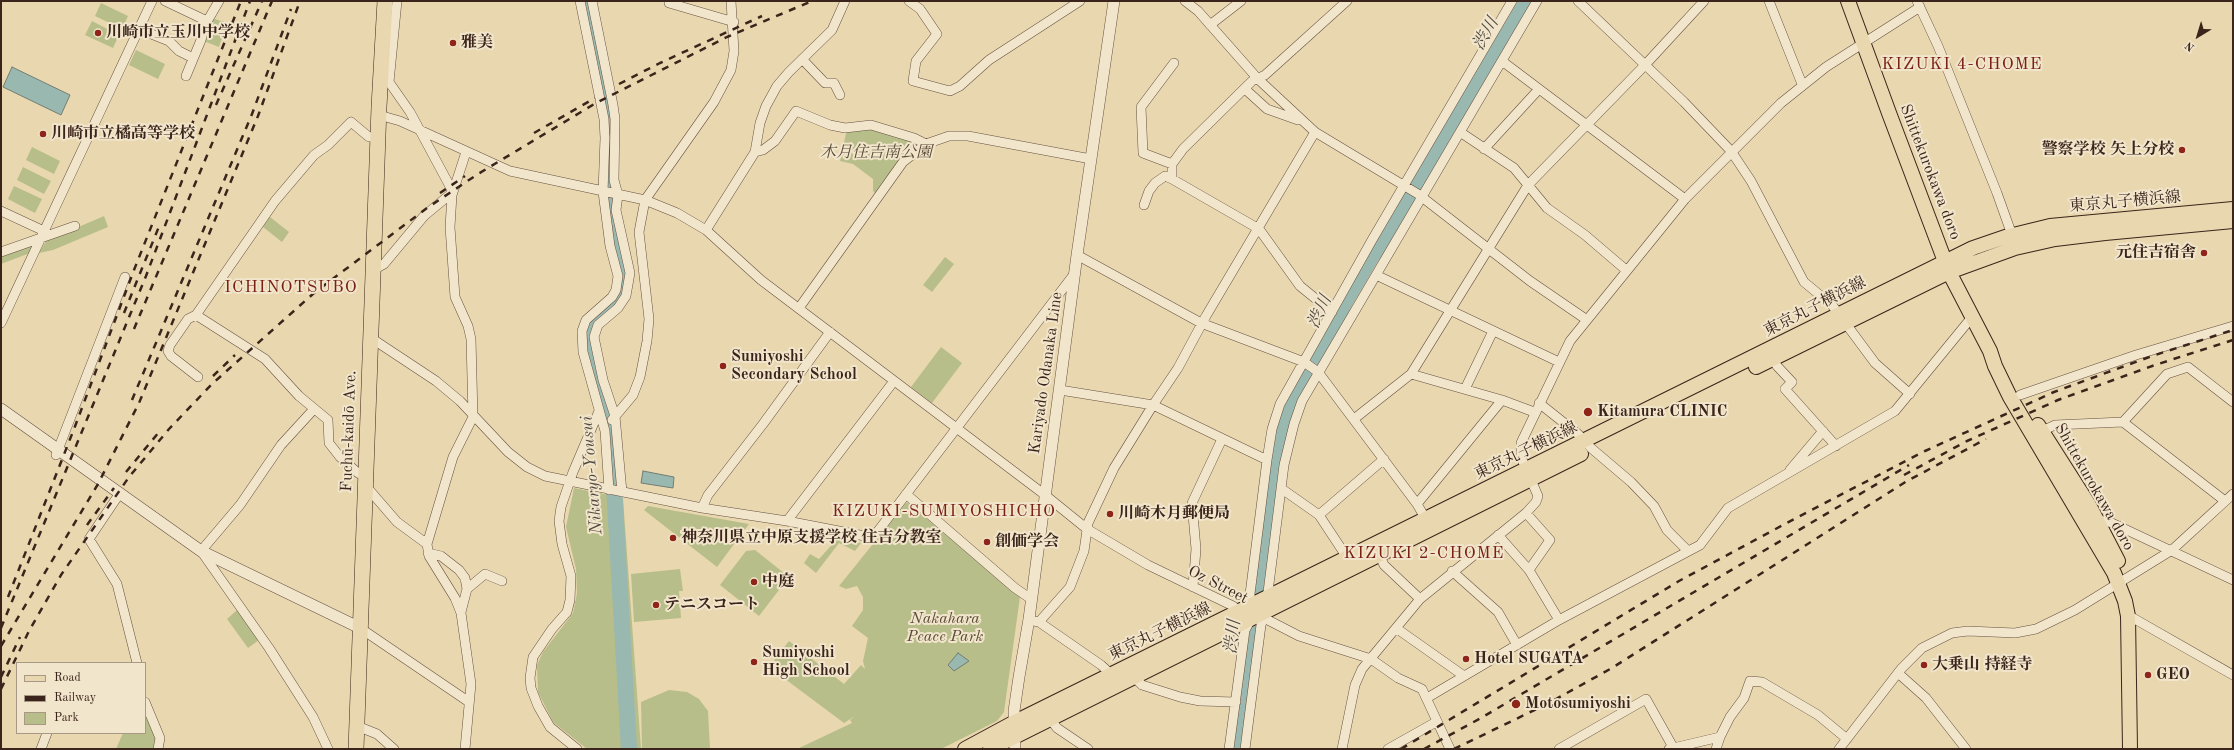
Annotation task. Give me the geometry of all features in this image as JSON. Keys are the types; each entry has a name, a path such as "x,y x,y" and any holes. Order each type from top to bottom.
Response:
{"highway":[{"path":"385,1 385,82"},
{"name":"Fuchū-kaidō Ave.","path":"356,749 378,137 379,115 385,82"}],"main road":[{"name":"Shittekurokawa doro","path":"1848,1 1947,266 1990,351 1999,362 2020,395 2096,518 2118,562 2128,616 2130,749"},
{"name":"東京丸子横浜線","path":"965,749 1015,722 1047,714 1254,613 1428,524 1947,266 1983,244 2012,235 2057,225 2233,209"},
{"name":"東京丸子横浜線","path":"1947,266 2042,242 2105,233 2233,221"},
{"name":"東京丸子横浜線","path":"1588,445 1773,358 1842,318"},
{"name":"Shittekurokawa doro","path":"1990,351 1994,366 2010,397 2122,583 2133,618 2135,749"},
{"name":"東京丸子横浜線","path":"1254,613 1267,598 1351,563"},
{"name":"東京丸子横浜線","path":"990,749 1015,743 1047,714 1112,675 1131,672"}],"street":[{"path":"1,323 152,1"},
{"path":"165,1 207,21"},
{"path":"186,76 207,21 219,1"},
{"path":"397,1 385,82 420,130 453,192"},
{"path":"580,1 604,119 603,192 618,283 612,297 586,320 582,331 584,352 605,431 610,490"},
{"path":"592,1 615,119 614,180 618,195 616,210 630,273 630,281 622,303 598,325 594,337 603,380 615,416 621,492"},
{"path":"605,431 615,416 633,395 640,377 647,341 649,320 639,232 645,200 709,109 725,82 734,62 734,22 731,1"},
{"path":"706,230 755,152 760,123 766,106 777,86 832,30 845,1"},
{"path":"909,1 920,9 937,34 916,61 913,81 950,91 960,86 982,64 1080,1"},
{"name":"Kariyado Odanaka Line","path":"1015,743 1015,722 1019,676 1034,621 1031,599 1076,272 1077,255 1114,1"},
{"path":"1185,1 1210,25 1258,79 1315,132 1420,195 1530,281 1587,320"},
{"path":"1210,25 1241,1"},
{"path":"1172,179 1172,164 1183,149 1252,81 1258,79 1347,1"},
{"path":"1229,749 1245,630 1254,613 1268,460 1272,429 1280,404 1372,240 1406,187 1512,1"},
{"path":"1267,598 1284,465 1294,424 1306,394 1420,195 1460,132 1537,1"},
{"path":"1578,1 1731,150 1751,181 1804,282 1842,318 1850,332 1875,363 1910,394"},
{"path":"1354,420 1411,374 1528,185 1645,65 1703,1"},
{"path":"1769,1 1802,84"},
{"path":"669,3 734,22"},
{"path":"1342,749 1355,685 1362,669 1420,599 1452,571 1526,513 1534,505 1538,496 1521,457 1521,443 1534,412 1570,341 1685,199 1731,150 1802,84 1919,4 1938,46 1997,193 2012,235"},
{"path":"139,29 169,41 179,51 193,58"},
{"path":"802,59 824,83 834,83 840,95"},
{"path":"1502,61 1685,199"},
{"path":"1172,164 1143,153 1141,107 1174,63"},
{"path":"1245,89 1267,109 1298,120 1301,119"},
{"path":"1484,149 1539,89"},
{"path":"755,152 762,150 775,141 796,111 830,125 845,128 871,125 914,138 926,144"},
{"name":"Oz Street","path":"379,115 400,121 510,171 645,200 677,213 706,230 761,280 1045,495 1087,529 1148,565 1193,587 1233,606 1254,613 1299,636 1371,659 1398,678 1422,689 1436,722 1450,749"},
{"path":"198,376 171,356 168,351 170,345 188,319 196,315 275,202 314,155 328,146 351,122 369,137 378,137"},
{"path":"1112,675 1101,665 1034,621 1070,587 1084,551 1087,529 1114,468 1178,368 1201,323 1315,132"},
{"path":"1460,132 1514,168 1547,208 1585,235 1626,270"},
{"path":"799,308 903,162 926,144 949,136 968,136 1091,159"},
{"path":"464,748 469,702 470,674 461,613 455,598 428,548 453,457 473,417 471,339 468,326 455,297 453,286 450,227 453,192 466,152"},
{"path":"1144,205 1149,191 1155,183 1165,176 1172,179 1258,229 1300,286 1332,312"},
{"path":"373,270 384,264 424,216 453,192"},
{"path":"2,211 43,234 52,235 75,226"},
{"path":"1,252 43,234"},
{"path":"1077,255 1201,323 1304,362 1318,372 1418,504 1428,524"},
{"path":"371,338 436,381 460,401 473,417 508,452 527,467 545,476 702,508 787,521 870,538 878,531 1076,272"},
{"path":"1376,274 1450,311 1559,362"},
{"path":"58,452 125,277"},
{"path":"196,315 265,360 299,396 328,420 329,443 336,452 366,481 397,522 428,548 459,570 465,578 468,589 461,613"},
{"path":"1426,698 1559,620 1700,545 1728,508 1895,411 1972,317"},
{"path":"2020,395 2136,355 2233,326"},
{"path":"1465,389 1493,331"},
{"path":"702,508 708,495 763,424 830,332"},
{"path":"1773,358 1777,366 1792,382 1785,389 1836,446"},
{"path":"2123,422 2167,374 2188,367 2233,402"},
{"path":"1411,374 1502,400 1534,412"},
{"path":"787,521 894,381"},
{"path":"1060,390 1153,405 1268,460"},
{"path":"1418,504 1502,400"},
{"path":"1539,403 1613,465 1648,499 1667,530 1688,551"},
{"path":"1,409 58,452 120,493 201,551 360,628 469,702"},
{"path":"201,551 240,505 281,445 314,409"},
{"path":"577,749 550,727 538,706 530,682 533,657 552,628 567,612 570,600 571,576 560,532 559,521 561,506 599,411"},
{"path":"2042,432 2055,426 2123,422 2225,501"},
{"path":"1785,476 1823,432"},
{"path":"1193,587 1196,549 1192,503 1222,439"},
{"path":"1319,515 1384,459"},
{"path":"1282,489 1319,515 1351,563"},
{"path":"120,493 89,539 117,584 137,662"},
{"path":"906,494 1015,588 1031,599"},
{"path":"1839,749 1898,673 1922,648 1952,633 1968,631 2015,633 2036,629 2075,610 2122,583 2170,552 2233,494"},
{"path":"1526,513 1550,540 1529,570"},
{"path":"2096,518 2112,523 2170,552 2233,580"},
{"path":"1498,534 1529,570 1559,620"},
{"path":"1377,550 1384,565 1420,599"},
{"path":"201,551 269,648 313,717 328,749"},
{"path":"1452,571 1498,612 1517,644"},
{"path":"468,589 485,574 502,581"},
{"path":"1245,749 1261,625 1254,613"},
{"path":"2133,618 2233,675"},
{"path":"1396,628 1464,676"},
{"path":"1131,672 1142,685 1180,697 1200,701 1236,702"},
{"path":"1898,673 1926,698 1966,749"},
{"path":"1716,749 1730,717 1744,698 1750,681 1762,682 1818,715 1847,738"},
{"path":"1559,749 1646,699 1671,748 1720,737"},
{"path":"146,704 160,738 158,749"},
{"path":"1047,714 1057,728 1088,749"},
{"path":"1388,749 1436,722"},
{"path":"357,726 377,734 394,749"},
{"path":"41,749 47,734"}],"green space":[{"path":"101,3 128,16 122,29 95,16"},
{"path":"212,18 227,23 219,47 201,40"},
{"path":"92,21 119,35 113,48 85,35"},
{"path":"136,50 165,64 158,79 129,65"},
{"name":"木月住吉南公園","path":"868,128 915,140 916,145 908,151 875,193 873,191 873,179 853,164 840,161 847,129"},
{"path":"32,147 60,161 54,174 26,160"},
{"path":"23,167 51,181 44,194 17,180"},
{"path":"14,186 42,199 35,213 8,199"},
{"path":"104,216 108,227 53,250 39,253 46,241"},
{"path":"270,217 289,232 282,242 263,227"},
{"path":"36,242 30,253 1,264 1,255"},
{"path":"945,257 954,264 932,292 923,285"},
{"path":"941,347 962,363 932,403 911,387"},
{"path":"574,488 623,498 641,749 587,749 553,722 538,692 537,665 543,652 573,613 577,593 576,569 566,527"},
{"name":"Nakahara Peace Park","path":"906,503 908,503 1020,597 1004,712 997,721 941,749 797,749 852,723 850,720 855,716 844,723 769,667 789,641 844,684 861,665 865,669 863,661 868,638 852,626 863,610 863,597 857,586 846,589 839,586"},
{"path":"648,506 749,524 717,567 644,510"},
{"path":"837,539 861,543 855,551 839,543 816,573 804,563 810,554 819,559"},
{"name":"中庭","path":"755,550 789,577 759,616 720,585 746,551"},
{"name":"テニスコート","path":"680,569 683,591 679,591 681,618 634,622 631,574"},
{"path":"237,610 259,640 248,648 227,619"},
{"path":"669,690 687,692 699,699 708,711 710,749 642,749 641,702"},
{"path":"146,714 156,740 153,749 116,749 123,734 146,734"}],"water":[{"path":"12,67 70,95 61,115 3,87"},
{"path":"643,471 674,477 673,488 641,483"},
{"path":"958,653 969,661 954,671 948,665"}],"waterway":[{"name":"Nikaryo-Yousui","path":"586,1 610,122 612,221 625,278 620,296 607,311 594,319 590,325 589,337 591,355 611,433 629,749"},
{"name":"渋川","path":"1238,749 1277,447 1288,411 1324,343 1343,315 1342,307 1373,254 1381,248 1527,1"}],"railway":[{"path":"8,597 134,270 241,1"},
{"path":"1,628 146,276 250,1"},
{"path":"216,105 262,1"},
{"path":"134,329 272,1"},
{"path":"1,646 98,484 139,403 258,116 300,1"},
{"path":"1,689 29,631 61,575 129,477 169,429 212,384 314,293 427,208 478,174 596,103 727,37 812,1"},
{"path":"132,400 252,114 291,9"},
{"path":"619,84 660,63 762,16"},
{"path":"534,133 595,98"},
{"path":"440,193 465,176"},
{"path":"124,313 160,224"},
{"path":"1401,749 1679,581 1925,451 2054,392 2152,356 2233,330"},
{"path":"1904,475 1967,441 2058,400 2155,365 2233,340"},
{"path":"213,376 235,355"},
{"path":"126,472 159,432"},
{"path":"1454,749 1547,704 1612,668 1907,481 1986,439"},
{"path":"1424,749 1481,718 1909,465"},
{"path":"87,525 114,488"},
{"path":"1,677 20,637"}],"place":[{"name":"川崎市立玉川中学校","path":"98,33"},
{"name":"雅美","path":"453,43"},
{"name":"川崎市立橘高等学校","path":"43,134"},
{"name":"警察学校 矢上分校","path":"2182,150"},
{"name":"元住吉宿舎","path":"2204,253"},
{"name":"Sumiyoshi Secondary School","path":"723,366"},
{"name":"Kitamura CLINIC","path":"1588,412"},
{"name":"川崎木月郵便局","path":"1110,514"},
{"name":"神奈川県立中原支援学校 住吉分教室","path":"673,538"},
{"name":"創価学会","path":"987,542"},
{"name":"中庭","path":"754,582"},
{"name":"テニスコート","path":"656,605"},
{"name":"Hotel SUGATA","path":"1466,659"},
{"name":"Sumiyoshi High School","path":"754,662"},
{"name":"大乗山 持経寺","path":"1924,665"},
{"name":"GEO","path":"2148,675"},
{"name":"Motosumiyoshi","path":"1516,704"}],"district":[{"name":"KIZUKI 4-CHOME","path":"1962,65"},
{"name":"ICHINOTSUBO","path":"291,288"},
{"name":"KIZUKI-SUMIYOSHICHO","path":"944,512"},
{"name":"KIZUKI 2-CHOME","path":"1424,554"}]}
